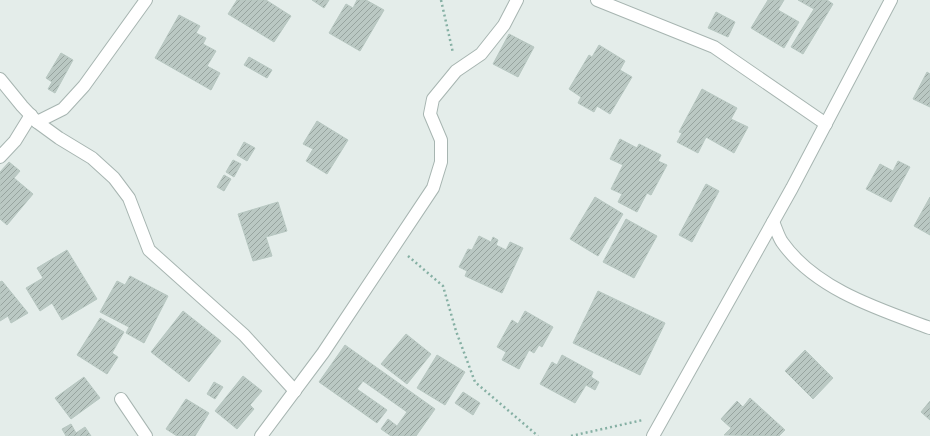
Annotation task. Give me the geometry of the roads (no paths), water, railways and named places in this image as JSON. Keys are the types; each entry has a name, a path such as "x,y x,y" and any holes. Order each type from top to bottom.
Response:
{"street":[{"path":"0,157 34,118 63,109 84,86 146,0"},
{"path":"261,436 323,353 433,188 441,162 441,140 430,114 433,99 456,71 481,54 504,25 517,0"},
{"path":"597,0 613,8 714,47 826,124"},
{"path":"653,436 773,222 891,0"},
{"path":"0,79 34,118 59,138 92,158 114,178 129,198 149,250 244,335 295,391"},
{"path":"773,222 782,241 810,272 852,297 930,328"},
{"path":"121,400 146,436"}]}
